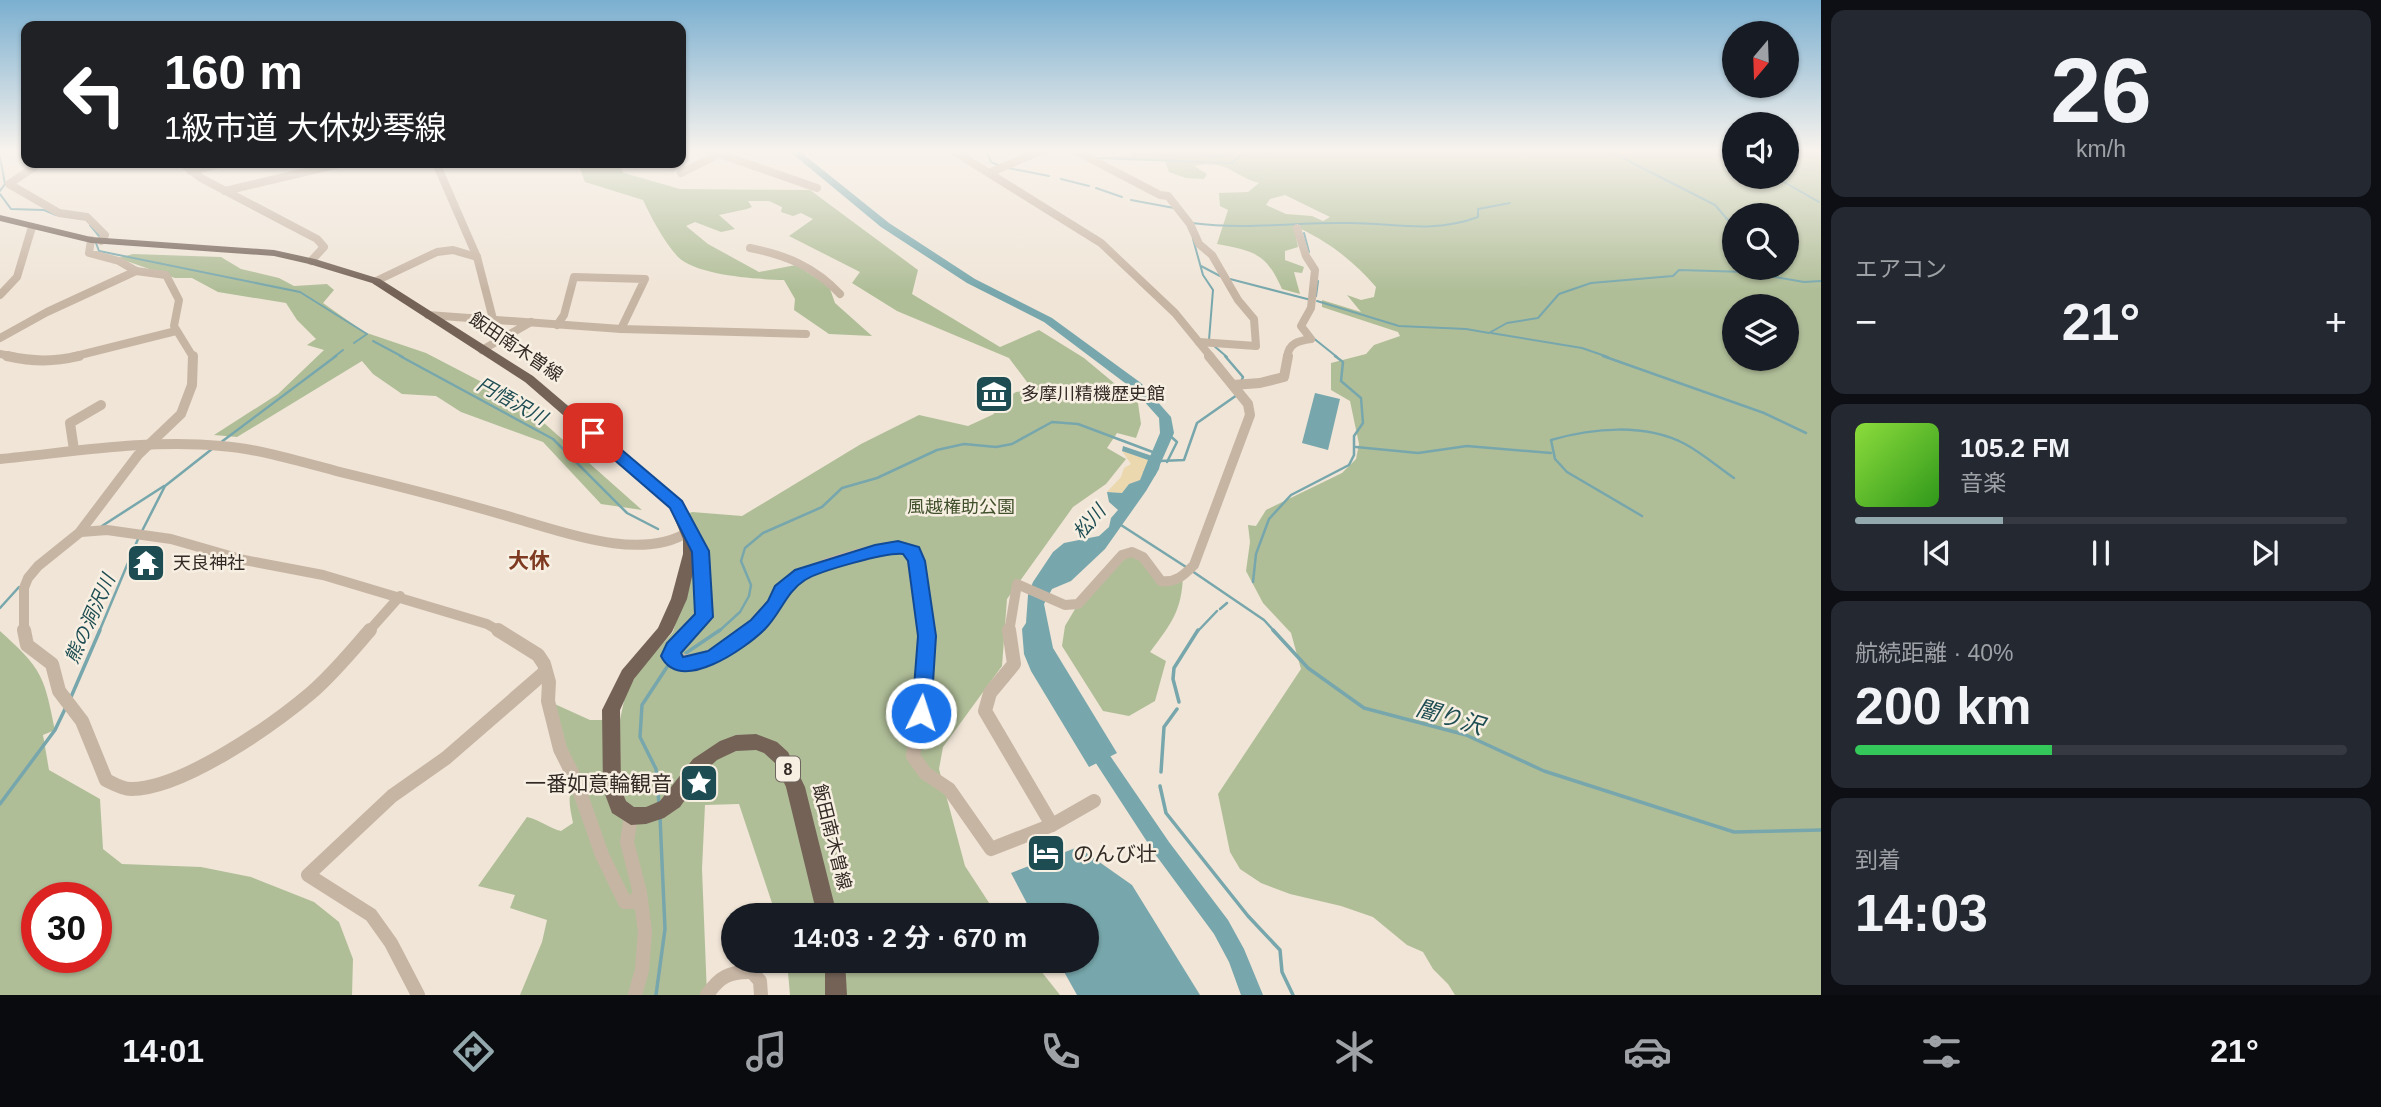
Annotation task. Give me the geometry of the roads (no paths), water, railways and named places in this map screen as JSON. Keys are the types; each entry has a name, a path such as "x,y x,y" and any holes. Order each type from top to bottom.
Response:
{"main road":[{"name":"飯田南木曽線","path":"0,218 96,241 274,253 312,261 376,281 528,379 676,505 688,532"},
{"path":"636,816 619,807 612,789 609,741 611,710 628,675 664,632 671,618 690,554 688,532"},
{"name":"飯田南木曽線","path":"636,816 655,813 674,802 699,764 728,745 752,742 776,751 784,760 796,785 824,903"},
{"path":"835,973 836,995"}],"street":[{"path":"30,196 59,213 87,216 105,235 96,241 89,253 119,261 136,271 157,273 169,279 179,300 174,326 191,348 193,355 190,394 185,408 174,423 148,444 119,478 81,532 29,575 23,589 26,601 22,634 32,652 52,664 57,675 56,685 82,721 106,780 131,789 167,780 195,769 228,750 291,710 325,681 400,596"},
{"path":"235,196 317,239 324,247 312,261"},
{"path":"451,196 477,257 493,319"},
{"path":"1026,196 1101,243 1207,342 1244,399 1251,415 1188,571 1174,581 1161,580 1143,557 1132,552 1126,553 1078,604 1065,605 1017,584 1010,616 1014,664 990,693 985,710 1052,825"},
{"path":"1164,196 1189,222 1199,244 1212,255 1223,276 1254,319 1256,346 1207,342"},
{"path":"0,295 17,277 33,227"},
{"path":"1235,386 1284,377 1289,364 1286,352 1288,347 1293,342 1311,339 1301,326 1312,300 1315,270 1306,256 1297,228"},
{"path":"750,248 799,261 829,281 840,294"},
{"path":"376,281 438,252 453,250 477,257"},
{"path":"0,338 47,312 136,271"},
{"path":"557,325 564,315 574,277 645,279 621,329"},
{"path":"428,315 621,329 806,334"},
{"path":"482,349 531,322"},
{"path":"0,354 35,362 54,362 176,331"},
{"path":"74,450 70,423 101,405"},
{"path":"0,459 148,444 223,446 305,463 450,500 587,539 619,543 664,542 688,532 701,551 704,617 674,648 670,656 679,663 688,665 714,656 758,625 775,605 781,590 801,574 875,551 898,547 913,552 927,636 921,713 914,756 925,773 949,789 991,849 1052,825 1094,801"},
{"path":"81,532 107,530 171,539 244,560 323,575 487,624 512,637 538,654 549,682 548,701 560,748 576,781 602,855 625,902 634,902 640,893"},
{"path":"418,995 391,943 371,915 309,875 392,796 446,758 545,672"},
{"path":"635,995 642,970 645,932 640,893 627,842 636,816"},
{"path":"707,995 716,979 736,970 752,972 760,981 761,995"}],"water":[{"path":"1315,393 1340,399 1328,450 1302,443"},
{"path":"1123,446 1161,459 1159,469 1105,549 1071,581 1052,589 1044,604 1053,648 1117,753 1089,767 1031,671 1024,654 1022,629 1026,623 1028,595 1033,582 1053,552 1064,543 1099,536 1109,527 1111,518 1118,510 1109,502 1107,492 1122,493 1129,484 1140,480 1148,460 1122,451"},
{"path":"1078,847 1132,885 1200,995 1077,995 1065,973 1099,973 1099,903 1027,903 1011,873"}],"waterway":[{"name":"円悟沢川","path":"2,196 11,209 44,210 56,215"},
{"name":"松川","path":"850,196 885,225 971,281 1048,320 1137,386 1165,417 1167,433 1150,473"},
{"path":"1698,196 1715,205 1722,213"},
{"path":"1809,196 1819,202"},
{"path":"1131,200 1174,208"},
{"path":"1192,223 1232,226 1349,223 1445,225 1478,217 1478,209 1510,203"},
{"name":"円悟沢川","path":"90,225 99,236"},
{"path":"1304,233 1309,252"},
{"path":"1193,239 1203,275 1213,290 1209,340"},
{"name":"円悟沢川","path":"96,243 99,251 300,292 367,334 354,343"},
{"path":"1201,266 1220,276"},
{"path":"1317,301 1399,326 1466,329 1489,333 1507,323 1538,318 1559,294 1591,283 1673,276 1679,270 1747,272 1804,282 1821,281"},
{"path":"1230,279 1311,300"},
{"path":"1316,296 1318,281"},
{"path":"1491,333 1582,348 1608,357"},
{"path":"1312,337 1337,357"},
{"name":"円悟沢川","path":"373,341 403,357"},
{"path":"1213,345 1227,357"},
{"name":"熊の洞沢川","path":"334,357 343,350"},
{"name":"熊の洞沢川","path":"220,443 336,356"},
{"name":"円悟沢川","path":"400,356 553,439 627,513 658,529"},
{"path":"1225,356 1243,377 1241,382"},
{"path":"1253,582 1256,554 1269,519 1291,495 1349,465 1354,455 1354,436 1363,423 1361,398 1341,381 1343,362 1335,356"},
{"path":"1603,356 1764,413 1806,433"},
{"path":"1168,461 1184,460 1197,423 1237,395"},
{"path":"718,632 740,612 749,596 751,585 741,561 745,548 763,533 822,507 842,488 877,478 937,450 964,444 996,447 1012,444 1052,422 1078,424 1158,454"},
{"path":"1642,516 1567,472 1555,459 1551,440 1601,430 1653,433 1685,444 1734,478"},
{"path":"1167,433 1177,442 1168,461"},
{"path":"1356,447 1418,453 1467,446 1551,453"},
{"name":"熊の洞沢川","path":"141,533 165,486 212,449"},
{"path":"1160,461 1168,461"},
{"path":"102,526 164,486"},
{"name":"闇り沢","path":"1121,525 1186,567"},
{"name":"熊の洞沢川","path":"99,632 138,539"},
{"name":"闇り沢","path":"1192,571 1264,620 1275,632"},
{"path":"0,608 19,587"},
{"path":"1220,609 1227,603"},
{"path":"1197,632 1217,611"},
{"name":"熊の洞沢川","path":"71,697 100,630"},
{"path":"686,653 720,630"},
{"path":"1179,702 1173,679 1174,668 1198,630"},
{"name":"闇り沢","path":"1273,630 1308,668 1364,708 1466,735 1544,771 1734,832 1821,830"},
{"path":"659,804 656,769 640,737 642,705 667,667"},
{"name":"熊の洞沢川","path":"0,804 55,730 65,709"},
{"path":"1161,772 1164,727 1177,709"},
{"name":"松川","path":"1094,746 1162,848 1221,927 1237,956 1252,995"},
{"path":"1160,786 1166,813 1248,916 1280,950 1282,972 1293,995"},
{"path":"656,995 665,929 660,817"}],"place":[{"name":"多摩川精機歴史館","path":"994,394"},
{"name":"天良神社","path":"146,563"},
{"name":"一番如意輪観音","path":"699,783"},
{"name":"のんび壮","path":"1046,853"}],"district":[{"name":"大休","path":"529,560"}],"park label":[{"name":"風越権助公園","path":"961,507"}]}
